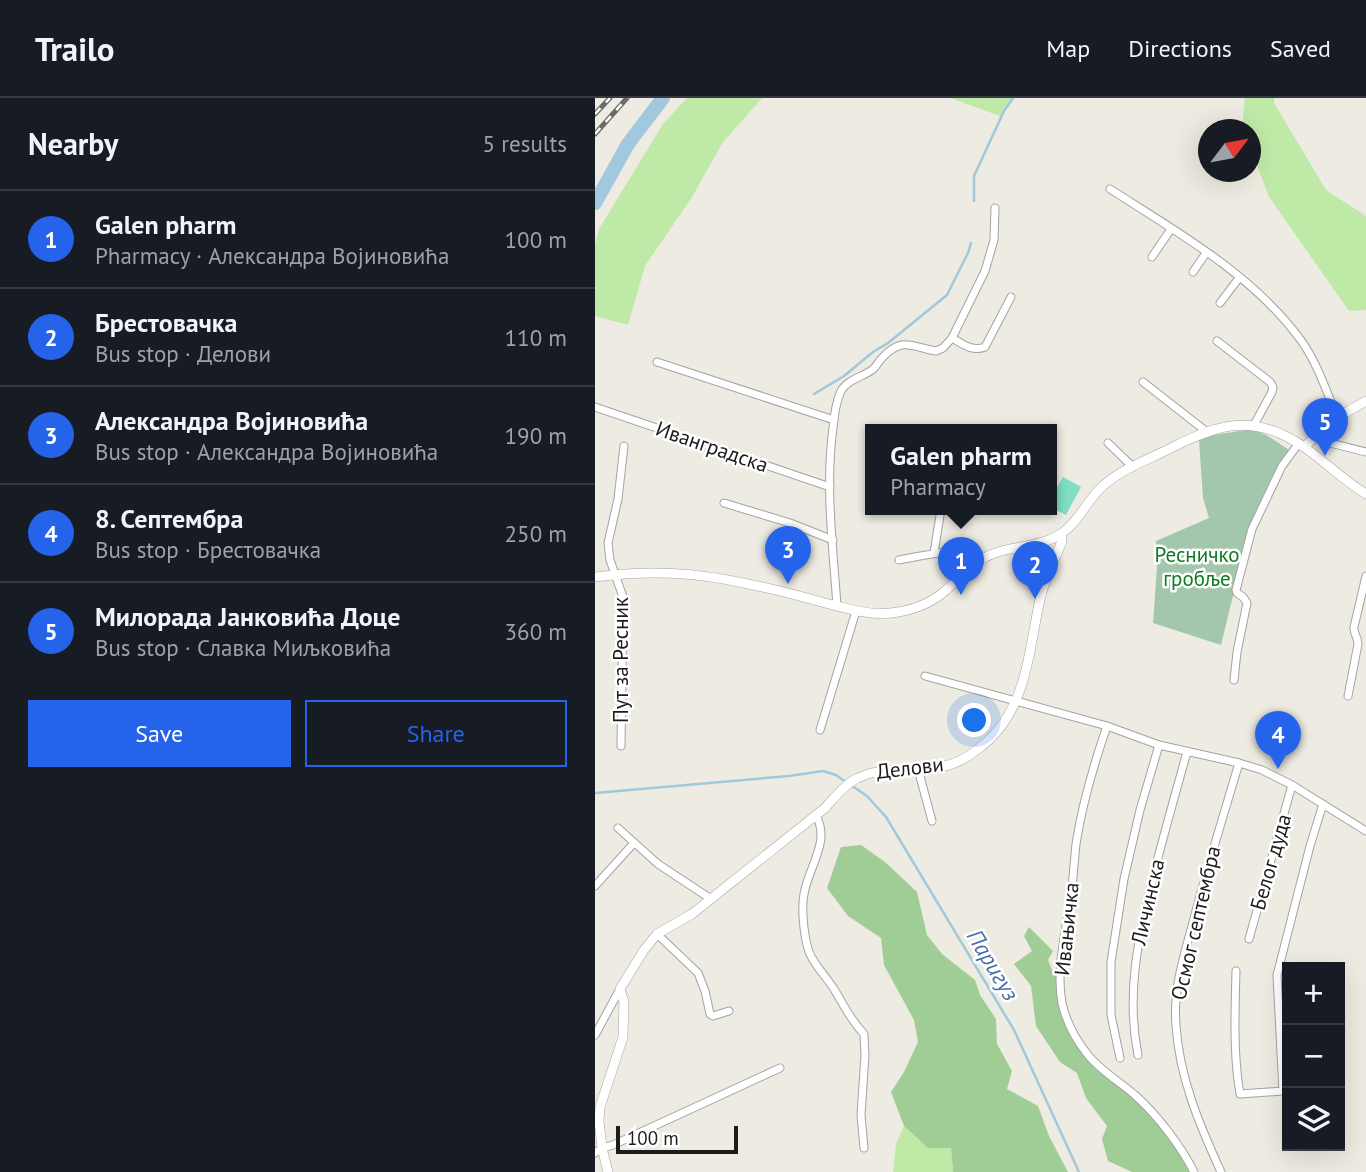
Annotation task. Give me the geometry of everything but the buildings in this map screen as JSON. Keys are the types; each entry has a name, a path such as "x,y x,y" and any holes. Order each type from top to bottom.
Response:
{"street":[{"path":"1110,190 1206,253 1263,297 1299,338 1319,374 1337,416"},
{"path":"837,606 830,487 834,420 842,389 873,369 894,347 908,344 936,351 952,338 989,260 995,208"},
{"path":"1152,257 1171,229"},
{"path":"1193,272 1206,253"},
{"path":"1220,303 1240,278"},
{"path":"952,338 972,348 985,346 1011,297"},
{"path":"1217,341 1273,387 1254,425"},
{"path":"657,362 834,420"},
{"path":"1143,382 1207,432"},
{"path":"1234,680 1247,603 1236,590 1252,529 1282,466 1301,445 1337,416 1366,401"},
{"name":"Иванградска","path":"595,407 830,487"},
{"path":"595,577 667,572 709,576 856,611 896,613 921,606 940,595 982,559 1002,550 1044,542 1061,534 1073,524 1104,484 1133,467 1207,432 1226,426 1254,425 1273,430 1301,445 1366,494"},
{"path":"1315,436 1320,440 1366,452"},
{"path":"1108,443 1133,467"},
{"name":"Пут за Ресник","path":"621,746 623,597 610,560 608,542 618,499 624,446"},
{"path":"725,503 790,523 833,540"},
{"path":"934,553 940,515"},
{"name":"Делови","path":"595,1035 620,989 657,934 692,914 816,816 851,782 871,772 948,765 972,754 991,738 1017,701 1029,660 1042,592 1062,541 1061,534"},
{"path":"899,560 934,553 972,552 982,559"},
{"path":"1349,696 1358,644 1354,626 1366,576"},
{"path":"820,730 856,611"},
{"path":"925,676 1107,726 1159,745 1262,769 1366,831"},
{"name":"Ивањичка","path":"1107,726 1085,798 1076,844 1062,959 1063,1007 1069,1025 1087,1054 1100,1068 1137,1097 1158,1120 1194,1172"},
{"path":"1120,1058 1111,1014 1111,962 1124,879 1159,745"},
{"name":"Личинска","path":"1138,1055 1132,1018 1137,948 1165,827 1187,752"},
{"name":"Осмог септембра","path":"1221,1172 1200,1126 1182,1065 1176,1026 1177,988 1207,865 1238,762"},
{"path":"918,769 932,821"},
{"name":"Белог дуда","path":"1249,939 1292,785"},
{"path":"1236,971 1235,1010 1240,1094 1283,1091 1277,975 1323,804"},
{"path":"816,816 821,835 819,850 804,894 806,942 812,958 857,1028 864,1032 864,1149"},
{"path":"618,828 664,868 711,899"},
{"path":"595,886 634,843"},
{"path":"657,934 698,973 710,1014 713,1016 729,1011"},
{"path":"608,1172 599,1151 599,1121 600,1107 623,1037 624,1002 620,989"},
{"path":"599,1151 780,1068"}],"green space":[{"path":"687,98 762,98 723,142 692,197 645,266 628,325 595,316 595,245 599,229 663,124"},
{"path":"951,98 1013,98 1000,116"},
{"path":"1245,98 1274,98 1274,103 1326,190 1366,216 1366,310 1349,311 1269,197 1261,176 1261,119 1243,119"},
{"name":"Ресничко гробље","path":"1253,429 1289,450 1249,530 1221,645 1153,623 1156,541 1209,518 1203,498 1199,440 1213,435"},
{"path":"1063,477 1081,487 1066,515 1057,510 1057,487"},
{"path":"861,845 885,862 917,892 927,935 942,954 975,980 980,995 996,1019 997,1044 1012,1071 1007,1089 1038,1106 1049,1136 1068,1172 953,1172 951,1148 928,1148 904,1126 891,1092 918,1042 914,1020 884,965 881,938 848,916 827,888 841,847"},
{"path":"1029,927 1053,951 1048,960 1054,975 1061,980 1065,1014 1087,1054 1158,1120 1194,1172 1132,1172 1108,1161 1102,1139 1107,1126 1086,1098 1077,1073 1060,1062 1036,1026 1031,986 1014,964 1032,951 1024,936"},
{"path":"904,1126 928,1148 951,1148 953,1172 893,1172 896,1144"}],"waterway":[{"path":"595,203 628,144 663,98"},
{"path":"974,201 974,176 1004,111 1013,98"},
{"path":"814,394 844,376 947,295 971,243"},
{"name":"Паригуз","path":"595,793 823,771 846,782"},
{"name":"Паригуз","path":"852,786 867,796 886,817 1014,1030 1079,1172"}],"railway":[{"path":"595,114 610,98"},
{"path":"595,134 627,98"}],"place":[{"name":"Милорада Јанковића Доце","path":"1325,456"},
{"name":"Александра Војиновића","path":"788,584"},
{"name":"Galen pharm","path":"961,595"},
{"name":"Брестовачка","path":"1035,599"},
{"name":"8. Септембра","path":"1278,769"}]}
